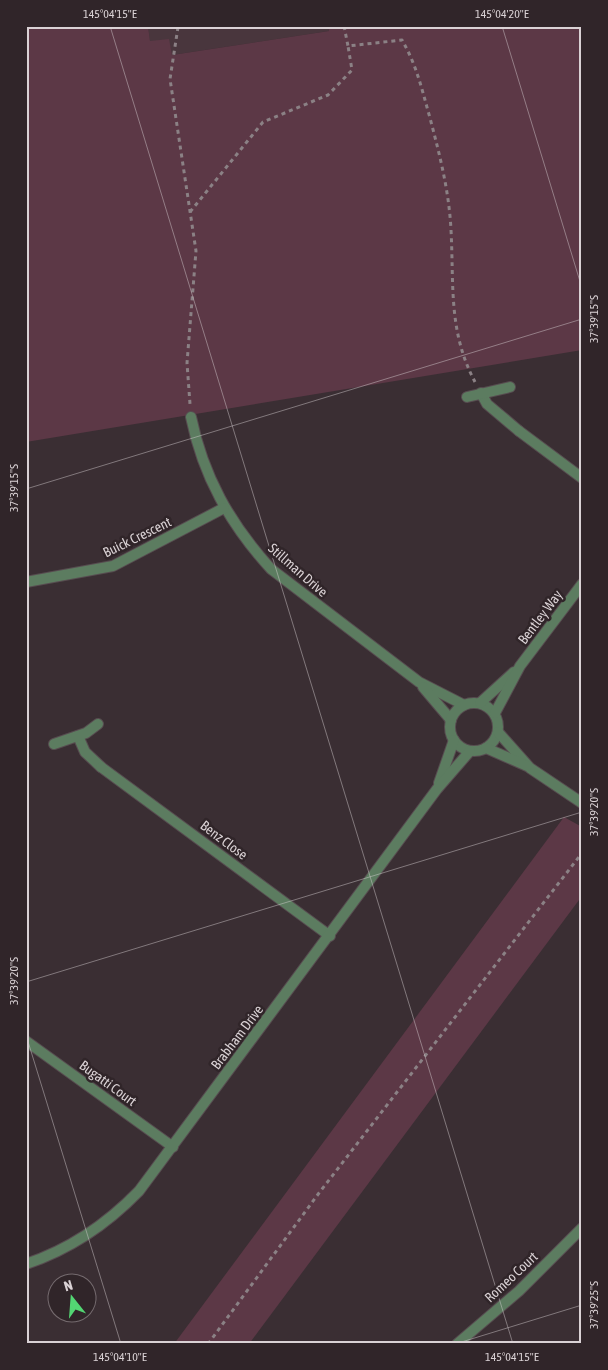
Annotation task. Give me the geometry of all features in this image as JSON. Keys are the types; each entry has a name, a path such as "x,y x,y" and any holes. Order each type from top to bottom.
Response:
{"street":[{"path":"467,397 510,387"},
{"path":"481,394 493,410 519,432 582,478"},
{"name":"Stillman Drive","path":"191,417 201,456 224,508 253,550 271,569 419,682 464,705"},
{"name":"Buick Crescent","path":"26,582 113,566 224,508"},
{"name":"Bentley Way","path":"495,713 520,666 582,584"},
{"name":"Bentley Way","path":"480,703 520,666"},
{"name":"Stillman Drive","path":"419,682 451,720"},
{"path":"480,703 495,713 498,719 498,732 492,744 486,748 470,751 463,749 454,740 450,730 451,720 458,708 464,705 480,703"},
{"path":"54,744 78,736 98,724"},
{"path":"498,732 530,768"},
{"name":"Benz Close","path":"78,736 85,752 101,767 330,936"},
{"name":"Brabham Drive","path":"438,789 454,740"},
{"path":"486,748 530,768 582,803"},
{"name":"Brabham Drive","path":"26,1264 66,1248 104,1224 139,1191 438,789 470,751"},
{"name":"Bugatti Court","path":"26,1041 173,1147"},
{"name":"Romeo Court","path":"457,1344 519,1291 582,1228"}],"path":[{"path":"190,212 263,122 328,95 352,70 344,26"},
{"path":"178,27 170,79 196,251 187,363 191,417"},
{"path":"348,46 402,40 415,63 448,185 452,305 458,338 464,358 481,394"},
{"path":"208,1344 318,1193 582,853"}],"shaded area":[{"path":"26,26 148,26 150,41 169,39 172,55 329,31 328,26 582,26 582,350 26,442"},
{"path":"148,26 328,26 329,31 172,55 150,42"},
{"path":"564,817 582,827 582,896 249,1344 174,1344"}]}
